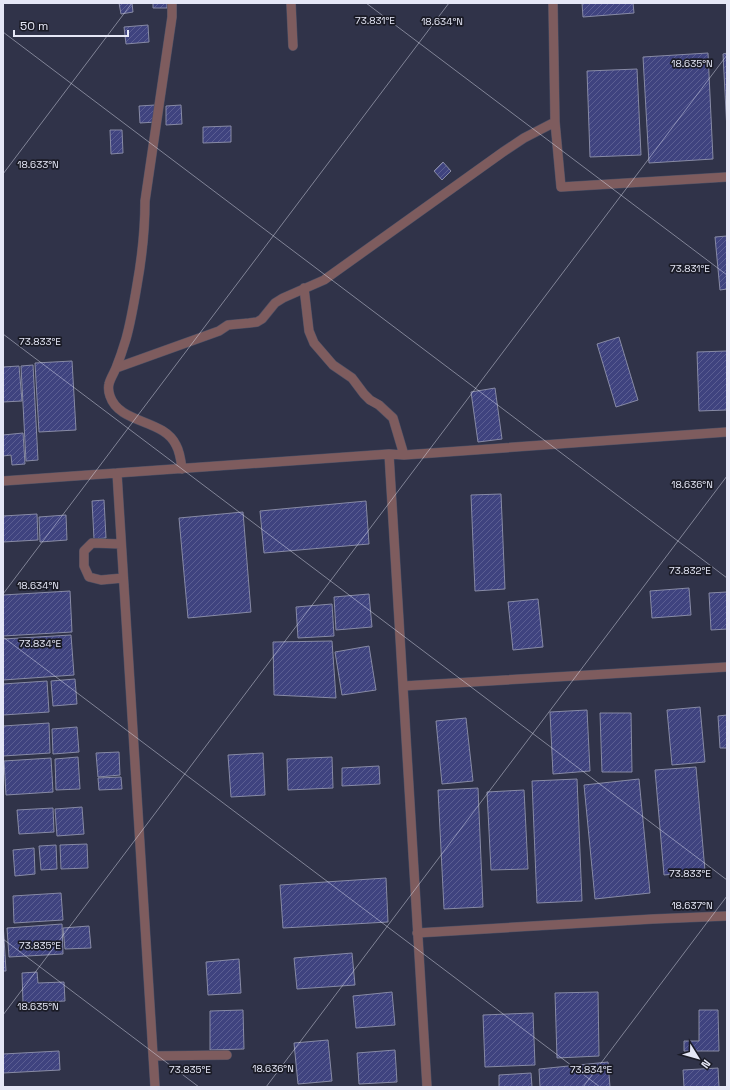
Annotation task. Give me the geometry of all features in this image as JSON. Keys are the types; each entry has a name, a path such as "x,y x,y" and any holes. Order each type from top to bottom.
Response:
{"lane":[{"path":"172,3 172,17 145,201 143,250 131,323 116,368 109,383 109,390 110,397 114,405 121,412 162,430 169,435 176,444 182,469"},
{"path":"291,3 292,46"},
{"path":"552,3 555,122 561,187 727,177"},
{"path":"116,368 219,331 228,325 257,322 264,318 275,303 304,288 324,280 524,138 555,122"},
{"path":"304,288 309,331 314,344 333,365 352,378 370,400 379,405 393,418 404,455"},
{"path":"3,481 727,432"},
{"path":"389,454 426,1087"},
{"path":"117,473 155,1087"},
{"path":"121,544 92,543 84,551 84,566 89,577 101,580 123,578"},
{"path":"403,686 727,667"},
{"path":"418,933 727,916"},
{"path":"153,1056 227,1055"}],"building":[{"path":"119,3 132,3 133,12 121,14"},
{"path":"153,3 167,3 167,8 153,8"},
{"path":"582,3 633,3 634,13 583,17"},
{"path":"148,25 149,42 126,44 124,27"},
{"path":"708,53 713,159 649,163 643,57"},
{"path":"727,53 727,131 723,54"},
{"path":"637,69 641,155 590,157 587,71"},
{"path":"155,105 156,122 140,123 139,106"},
{"path":"181,105 182,124 166,125 166,106"},
{"path":"231,126 231,142 203,143 203,127"},
{"path":"110,130 122,130 123,153 111,154"},
{"path":"443,162 451,171 442,180 434,171"},
{"path":"727,236 727,289 720,290 715,237"},
{"path":"619,337 638,400 616,407 597,344"},
{"path":"727,351 727,410 699,411 697,352"},
{"path":"72,361 76,430 39,432 35,363"},
{"path":"33,365 38,460 26,461 21,366"},
{"path":"19,366 22,401 3,402 3,367"},
{"path":"495,388 502,439 478,442 471,392"},
{"path":"23,433 25,464 12,465 11,455 3,456 3,435"},
{"path":"501,494 505,589 475,591 471,495"},
{"path":"104,500 106,538 94,539 92,501"},
{"path":"366,501 369,544 264,553 260,511"},
{"path":"243,512 251,612 188,618 179,518"},
{"path":"37,514 38,540 3,542 3,516"},
{"path":"66,515 67,540 40,542 39,517"},
{"path":"689,588 691,615 652,618 650,591"},
{"path":"70,591 72,632 3,636 3,595"},
{"path":"727,592 727,629 711,630 709,593"},
{"path":"369,594 372,627 336,630 334,597"},
{"path":"538,599 543,647 513,650 508,602"},
{"path":"332,604 334,636 298,638 296,607"},
{"path":"71,635 74,675 3,680 3,639"},
{"path":"332,641 336,698 274,695 273,642"},
{"path":"369,646 376,690 342,695 335,652"},
{"path":"75,679 77,704 53,706 51,681"},
{"path":"47,681 49,712 3,715 3,684"},
{"path":"700,707 705,762 672,765 667,710"},
{"path":"587,710 590,771 553,774 550,712"},
{"path":"600,713 631,713 632,772 602,772"},
{"path":"727,715 727,748 720,748 718,716"},
{"path":"466,718 473,781 442,784 436,721"},
{"path":"49,723 50,753 3,756 3,726"},
{"path":"77,727 79,752 53,754 52,729"},
{"path":"119,752 120,775 98,777 96,753"},
{"path":"263,753 265,795 231,797 228,755"},
{"path":"78,757 80,789 56,790 55,759"},
{"path":"332,757 333,788 288,790 287,759"},
{"path":"51,758 53,792 6,795 4,761"},
{"path":"379,766 380,784 342,786 342,768"},
{"path":"696,767 705,871 664,875 655,770"},
{"path":"121,777 122,789 99,790 98,778"},
{"path":"577,779 582,901 537,903 532,781"},
{"path":"639,779 650,893 595,899 584,785"},
{"path":"478,788 483,907 444,909 438,790"},
{"path":"524,790 528,869 491,870 487,792"},
{"path":"82,807 84,834 57,836 55,809"},
{"path":"53,808 54,832 19,834 17,810"},
{"path":"87,844 88,868 61,869 60,845"},
{"path":"56,845 57,869 41,870 39,846"},
{"path":"34,848 35,874 15,876 13,850"},
{"path":"386,878 388,922 283,928 280,885"},
{"path":"61,893 63,920 14,923 13,896"},
{"path":"3,922 6,971 3,971"},
{"path":"62,924 63,954 9,957 7,928"},
{"path":"89,926 91,948 65,949 63,928"},
{"path":"352,953 355,985 297,989 294,958"},
{"path":"239,959 241,993 208,995 206,962"},
{"path":"37,972 38,983 64,982 65,1001 23,1003 22,973"},
{"path":"392,992 395,1025 356,1028 353,996"},
{"path":"598,992 599,1056 557,1058 555,993"},
{"path":"243,1010 244,1049 210,1050 210,1011"},
{"path":"699,1010 718,1010 719,1051 684,1051 684,1041 699,1041"},
{"path":"533,1013 535,1065 485,1067 483,1015"},
{"path":"328,1040 332,1081 298,1084 294,1043"},
{"path":"395,1050 397,1082 359,1084 357,1053"},
{"path":"59,1051 60,1070 3,1073 3,1054"},
{"path":"608,1062 610,1087 540,1087 539,1069"},
{"path":"718,1068 719,1087 684,1087 683,1070"},
{"path":"531,1073 532,1087 499,1087 499,1075"}]}
